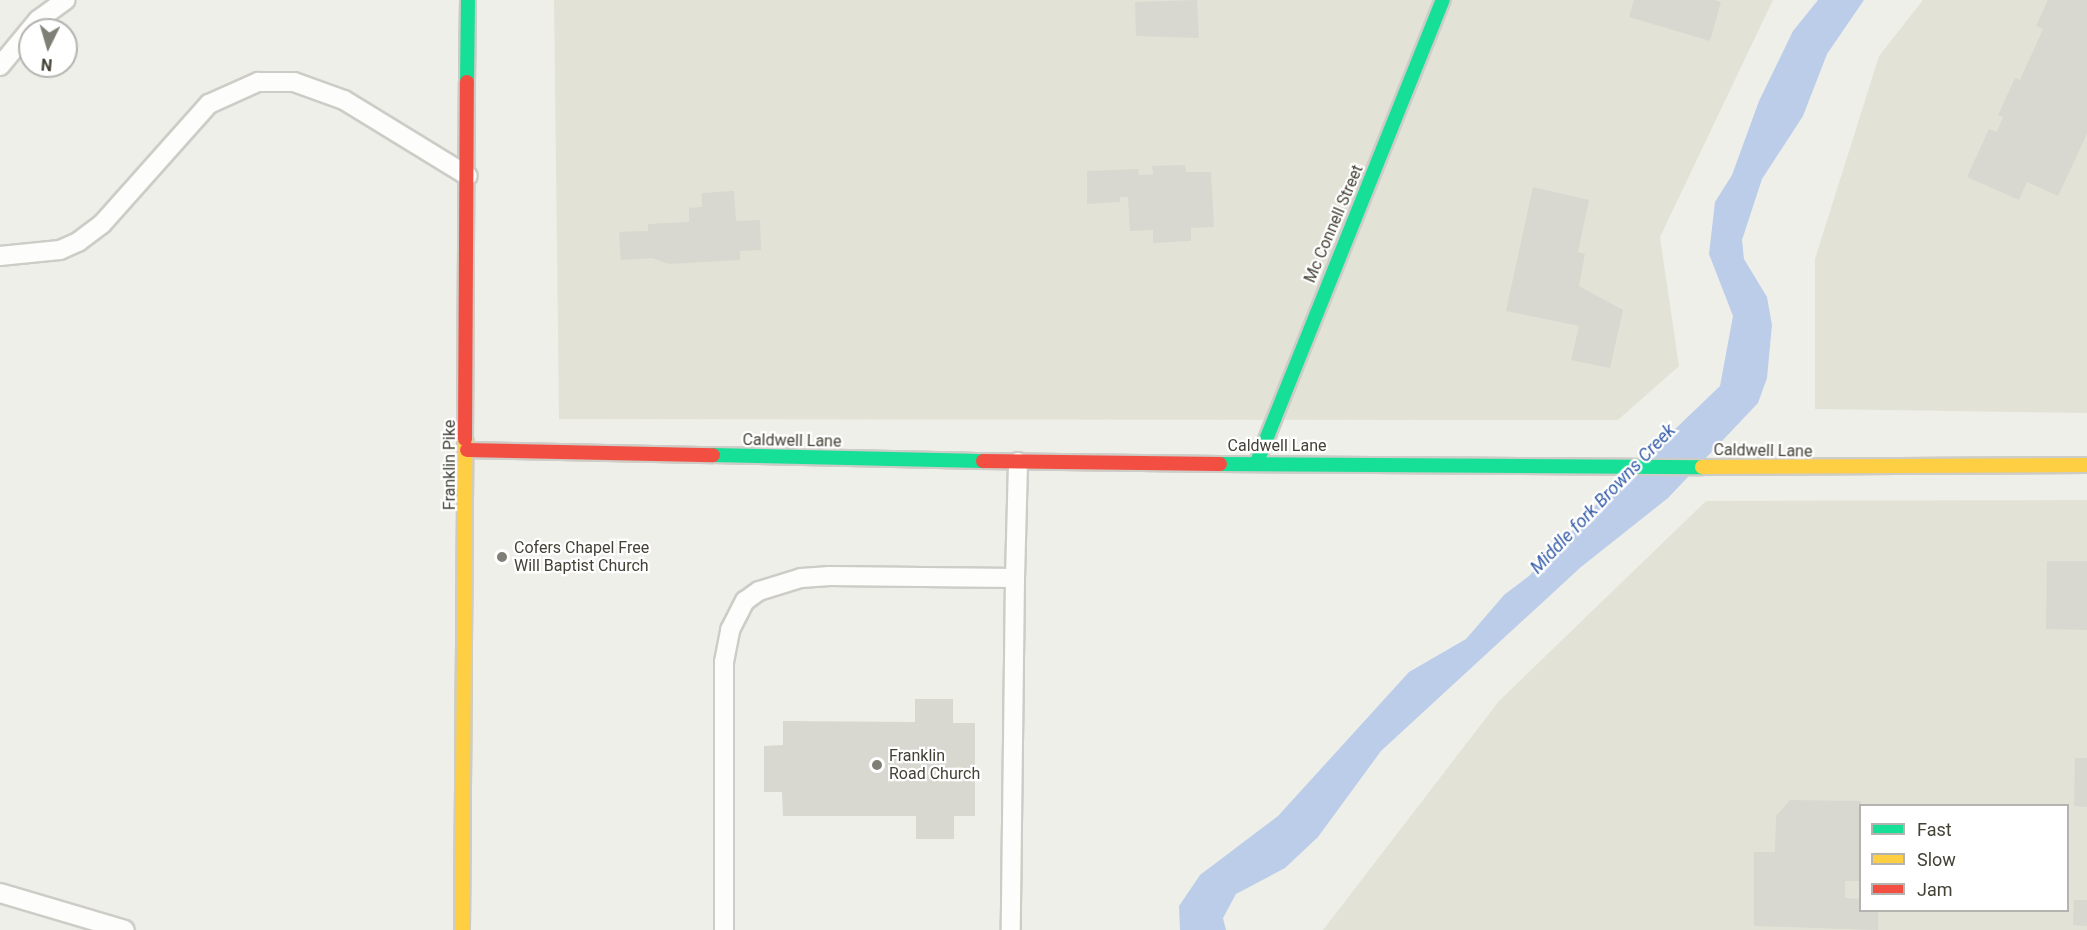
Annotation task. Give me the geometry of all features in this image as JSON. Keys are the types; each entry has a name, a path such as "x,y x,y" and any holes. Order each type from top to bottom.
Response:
{"street":[{"name":"Franklin Pike","path":"462,930 467,450 468,0"},
{"name":"Mc Connell Street","path":"1257,462 1443,0"},
{"name":"Caldwell Lane","path":"467,450 1018,462 1257,462 1779,468 2087,465"}],"lane":[{"path":"0,66 38,20 66,0"},
{"path":"0,256 60,250 78,242 102,224 202,111 227,93 258,82 294,82 344,100 468,176"},
{"path":"1011,930 1018,462"},
{"path":"724,930 724,662 730,630 745,601 759,591 801,578 1015,578"},
{"path":"0,893 125,930"}],"shaded area":[{"path":"554,0 1773,0 1660,237 1679,366 1618,420 559,419"},
{"path":"1923,0 2087,0 2087,413 1815,409 1815,259 1879,56"},
{"path":"2087,500 2087,930 1323,930 1499,701 1706,501"}],"water":[{"name":"Middle fork Browns Creek","path":"1818,0 1864,0 1827,54 1803,116 1762,179 1742,240 1744,259 1767,297 1772,325 1767,378 1758,403 1668,498 1581,567 1381,751 1318,837 1285,868 1236,894 1223,918 1226,930 1180,930 1179,906 1200,875 1278,816 1409,672 1466,639 1504,595 1529,576 1597,504 1720,386 1733,316 1709,254 1715,202 1732,175 1759,101 1793,31"}],"building":[{"path":"1197,0 1199,38 1136,36 1135,2"},
{"path":"1634,0 1714,0 1721,2 1710,41 1629,17"},
{"path":"2048,0 2087,0 2087,134 2058,196 2027,182 2019,200 1967,177 1989,129 1997,132 2003,117 1998,115 2015,78 2020,80 2043,29 2036,26"},
{"path":"1185,165 1186,172 1211,172 1214,227 1191,228 1191,241 1153,243 1153,230 1130,231 1128,197 1120,197 1120,202 1087,204 1087,171 1138,169 1139,175 1153,174 1152,166"},
{"path":"1533,187 1589,200 1578,252 1585,254 1579,286 1623,310 1610,368 1571,360 1579,326 1506,311"},
{"path":"734,191 736,221 760,220 761,250 740,251 740,260 669,264 652,258 621,260 619,232 648,231 648,224 689,222 689,208 702,207 702,193"},
{"path":"2047,561 2087,561 2087,630 2046,629"},
{"path":"915,699 953,699 953,723 975,723 975,816 954,816 954,839 916,839 916,816 783,816 782,792 764,792 764,746 783,745 783,721 915,722"},
{"path":"2075,758 2087,758 2087,807 2074,806"},
{"path":"1790,800 1861,801 1859,804 1859,881 1845,881 1845,898 1859,899 1859,912 1878,912 1878,930 1754,926 1754,852 1775,852 1776,816"},
{"path":"2074,900 2087,900 2087,926 2073,925"}],"traffic: fast":[{"path":"467,82 468,0"},
{"path":"1257,462 1443,0"},
{"path":"713,455 983,461"},
{"path":"1220,464 1702,467"}],"traffic: slow":[{"path":"462,930 465,439"},
{"path":"1702,467 2087,465"}],"traffic: jam":[{"path":"465,439 467,82"},
{"path":"467,450 713,455"},
{"path":"983,461 1220,464"}],"place":[{"name":"Cofers Chapel Free Will Baptist Church","path":"502,557"},
{"name":"Franklin Road Church","path":"877,765"}]}
